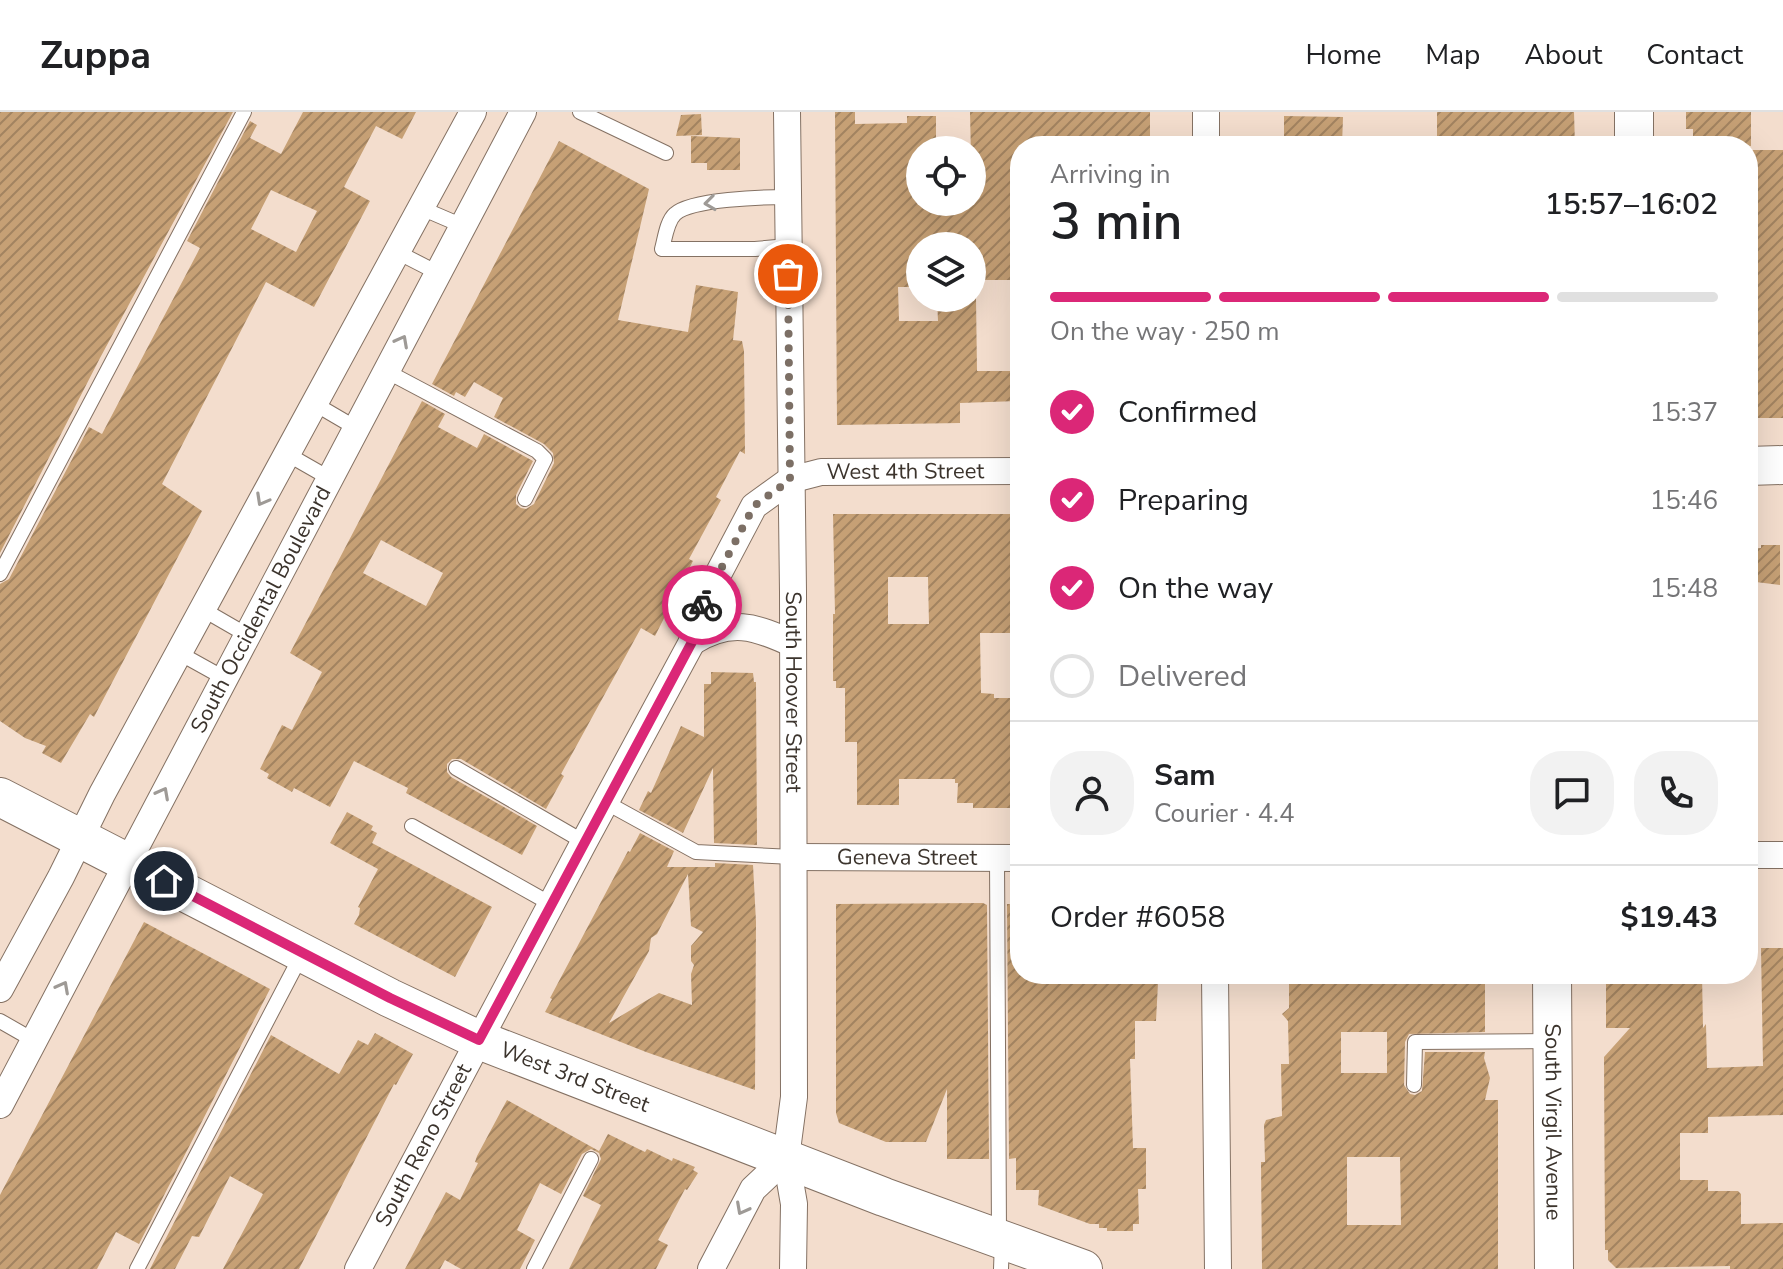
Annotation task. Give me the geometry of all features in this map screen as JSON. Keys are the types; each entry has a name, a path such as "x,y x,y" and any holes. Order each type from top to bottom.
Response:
{"main road":[{"path":"1634,112 1634,136"},
{"path":"1758,466 1783,465"},
{"name":"West 3rd Street","path":"0,797 479,1040 786,1158 1001,1249 1083,1269"},
{"name":"South Virgil Avenue","path":"1552,984 1554,1269"}],"street":[{"path":"0,989 202,609 473,112"},
{"name":"South Occidental Boulevard","path":"4,1089 35,1041 523,112"},
{"name":"South Hoover Street","path":"787,112 794,1097 786,1158 794,1204 793,1269"},
{"path":"1206,112 1206,136"},
{"name":"West 4th Street","path":"790,480 821,472 1010,471"},
{"name":"South Reno Street","path":"358,1269 692,642 694,620 754,506 790,480"},
{"path":"692,642 710,631 731,627 759,628 793,644"},
{"path":"1758,855 1783,855"},
{"name":"Geneva Street","path":"793,857 1008,858"},
{"path":"1215,984 1218,1269"},
{"path":"711,1269 753,1189 786,1158"}],"lane":[{"path":"0,574 244,112"},
{"path":"580,112 666,153"},
{"path":"787,197 756,197 686,206 672,216 662,249 788,246"},
{"path":"421,208 463,226"},
{"path":"397,252 438,273"},
{"path":"386,371 537,451 545,459 525,499"},
{"path":"315,404 356,428"},
{"path":"287,454 329,478"},
{"path":"202,609 247,635"},
{"path":"179,653 224,678"},
{"path":"456,768 584,842"},
{"path":"605,802 696,852 793,857"},
{"path":"412,826 551,904"},
{"path":"1001,1249 1008,858"},
{"path":"137,1269 303,953"},
{"path":"0,1021 35,1041"},
{"path":"1414,1085 1415,1042 1553,1041"},
{"path":"534,1269 591,1159"}],"building":[{"path":"0,112 233,112 100,358 0,553"},
{"path":"303,112 416,112 402,139 376,126 344,187 370,201 314,307 266,282 162,484 202,511 94,717 90,714 61,763 42,753 46,746 25,738 0,721 0,584 9,579 89,427 102,434 200,248 187,241 250,121 257,125 250,138 281,154","holes":["271,190 317,211 296,252 251,229"]},
{"path":"835,112 855,112 855,124 907,123 907,116 936,116 936,136 906,136 906,216 986,216 986,136 971,136 970,112 1150,112 1150,136 1010,136 1010,280 986,280 986,232 906,232 906,287 898,287 899,321 938,321 938,312 976,312 977,371 1010,371 1010,401 960,403 960,423 837,425"},
{"path":"1437,112 1574,112 1575,136 1437,136"},
{"path":"1686,112 1751,112 1751,136 1693,136 1693,129 1686,129"},
{"path":"701,114 702,135 676,136 681,115"},
{"path":"1284,116 1343,117 1342,136 1284,136"},
{"path":"691,136 740,138 740,170 707,170 707,163 691,163"},
{"path":"559,141 649,189 618,320 688,332 696,285 738,292 733,340 742,341 744,351 745,454 740,451 716,497 721,500 689,559 693,561 655,636 641,628 561,774 564,776 546,809 461,759 452,759 447,764 451,777 537,826 522,855 406,793 408,788 354,761 330,807 294,788 292,792 267,778 269,774 260,769 282,725 292,730 322,672 290,653 422,401 445,414 438,427 477,448 484,434 533,461 516,495 516,504 521,508 526,509 534,504 554,463 553,453 544,444 494,417 503,398 474,382 465,397 456,392 454,396 432,384","holes":["381,540 443,573 426,606 363,573"]},
{"path":"1758,150 1783,150 1783,418 1758,418"},
{"path":"833,514 1010,514 1010,633 980,633 981,693 994,694 994,698 1010,698 1010,808 973,808 973,803 957,803 958,783 955,779 899,779 899,805 857,805 857,742 845,742 845,688 836,688 836,681 833,681","holes":["888,577 928,577 929,624 888,624"]},
{"path":"1761,545 1780,545 1780,585 1758,582 1758,548"},
{"path":"711,672 753,673 756,682 757,845 714,843 713,768 683,833 639,810 648,791 651,793 681,726 704,737 704,684 711,684"},
{"path":"347,812 373,826 371,830 377,833 372,843 492,907 455,977 354,924 359,915 358,907 378,869 330,843"},
{"path":"640,833 674,851 667,867 715,867 715,863 753,865 756,922 755,1090 545,1012","holes":["688,874 691,926 703,932 691,946 694,965 691,974 692,1005 659,993 609,1023 649,951 651,938 657,934"]},
{"path":"836,904 987,905 989,1159 947,1159 947,1089 926,1142 886,1142 839,1123 836,1113"},
{"path":"1007,904 1010,904 1010,984 1158,984 1156,1021 1135,1021 1135,1059 1130,1059 1133,1148 1146,1148 1146,1189 1138,1189 1139,1224 1133,1224 1133,1231 1107,1231 1107,1228 1099,1228 1099,1224 1090,1224 1038,1205 1039,1190 1016,1190 1016,1158 1009,1159"},
{"path":"144,922 270,989 139,1244 116,1232 97,1269 0,1269 0,1195"},
{"path":"1761,948 1783,948 1783,1115 1708,1117 1708,1133 1680,1133 1680,1180 1708,1180 1708,1191 1738,1191 1741,1194 1741,1224 1783,1223 1783,1269 1730,1269 1730,1266 1616,1268 1608,1260 1608,1250 1605,1250 1604,1057 1630,1028 1606,1028 1606,984 1702,984 1707,1068 1763,1066"},
{"path":"1289,984 1485,984 1485,1032 1409,1034 1405,1042 1404,1085 1410,1094 1422,1091 1425,1052 1485,1052 1490,1078 1485,1100 1498,1100 1498,1269 1262,1269 1261,1162 1265,1162 1264,1125 1266,1120 1282,1116 1281,1064 1289,1064 1288,1021 1282,1014 1289,1008","holes":["1341,1032 1387,1032 1387,1073 1341,1073","1347,1157 1400,1157 1401,1225 1347,1225"]},
{"path":"375,1033 413,1054 394,1084 299,1269 223,1269 263,1194 230,1176 199,1237 192,1236 175,1269 150,1269 271,1035 339,1074 358,1040 368,1045"},
{"path":"507,1100 599,1151 608,1134 645,1152 647,1149 672,1161 673,1158 695,1167 693,1170 698,1173 685,1189 658,1240 668,1245 656,1269 569,1269 601,1205 583,1196 601,1159 599,1153 591,1149 582,1154 561,1194 540,1183 517,1230 535,1240 520,1269 461,1269 445,1260 440,1269 405,1269 446,1192 460,1200 478,1163 475,1162 477,1156"}],"way so far":[{"path":"702,605 754,506 790,480 788,274"}],"route":[{"path":"164,881 390,998 479,1040 692,642 694,620 702,605"}]}
